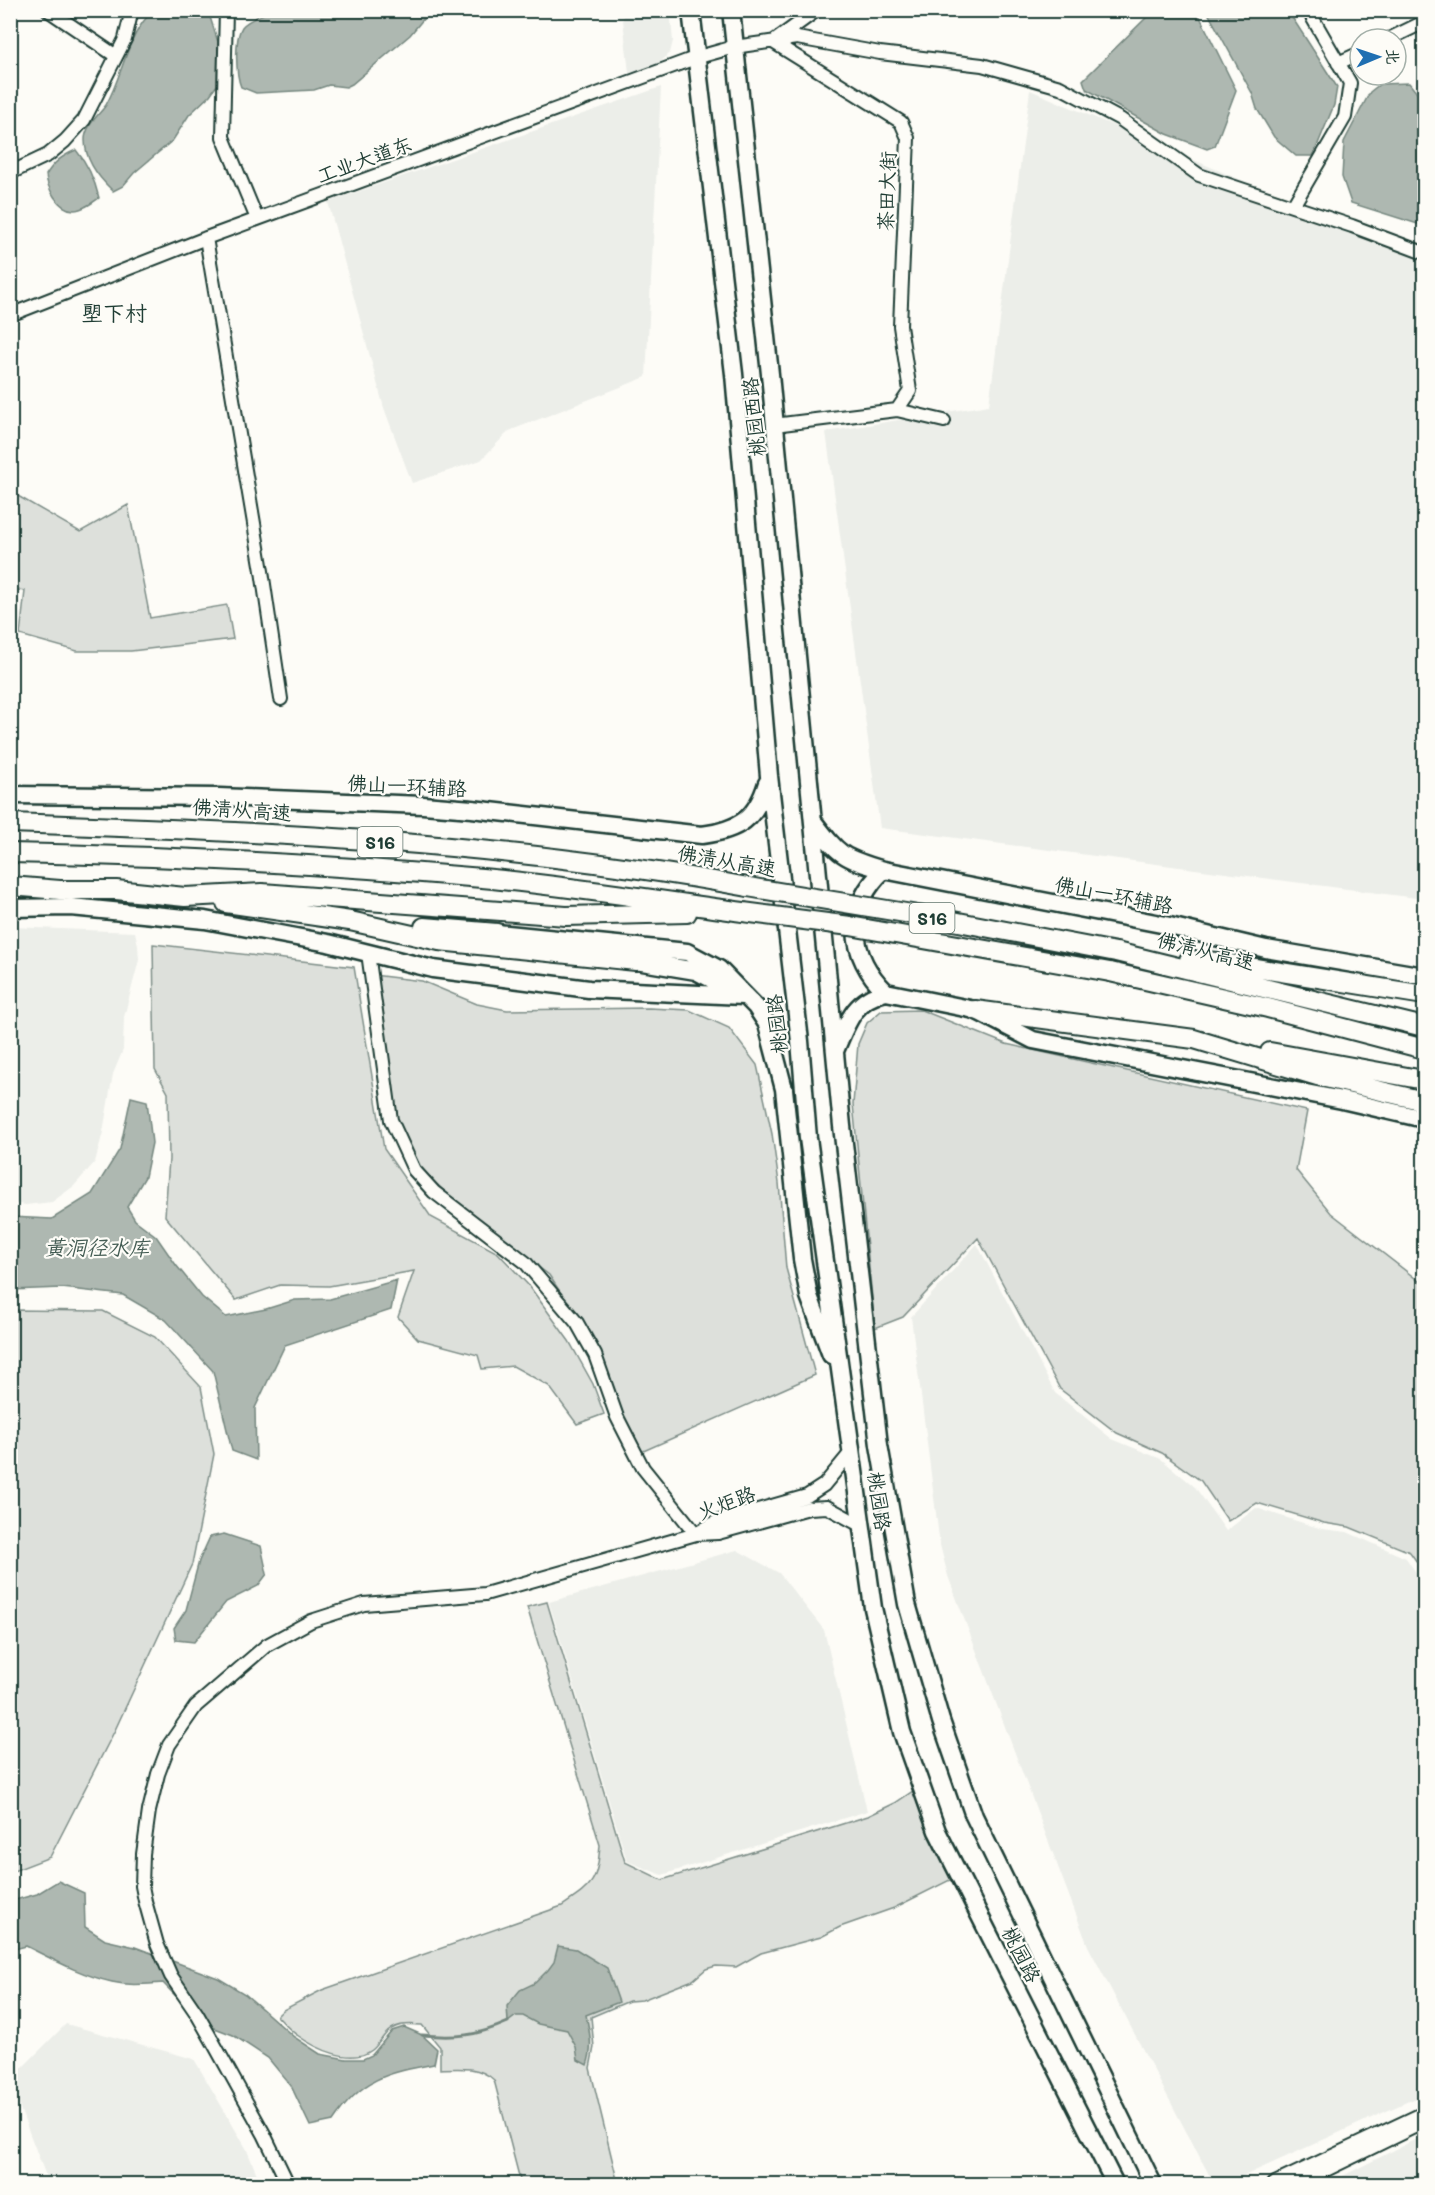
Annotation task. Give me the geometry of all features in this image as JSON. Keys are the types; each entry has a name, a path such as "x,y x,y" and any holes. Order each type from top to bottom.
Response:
{"highway":[{"name":"佛清从高速","path":"10,823 193,828 476,849 673,873 948,920 1138,956 1425,1027"},
{"name":"佛清从高速","path":"10,853 191,858 439,875 551,886 860,928 1110,972 1268,1008 1425,1049"},
{"path":"10,886 60,890 116,890 185,897 350,921 497,933"},
{"path":"185,897 262,893 566,916 743,912"},
{"path":"350,921 439,941 636,961"},
{"path":"1138,956 1218,962 1425,995"},
{"path":"975,1010 1194,1039 1359,1066 1425,1080"},
{"path":"1194,1039 1317,1076 1425,1101"}],"main road":[{"name":"桃园西路","path":"691,10 734,374 769,776"},
{"name":"桃园西路","path":"731,10 813,820"},
{"name":"佛山一环辅路","path":"10,795 208,796 423,805 496,811 702,835 718,833 738,826 749,817 761,800 769,776"},
{"name":"桃园路","path":"769,776 799,1032 808,1138 873,1608 902,1732 937,1831 1115,2184"},
{"name":"佛山一环辅路","path":"813,820 833,848 848,859 884,870 1161,924 1266,949 1425,976"},
{"name":"桃园路","path":"813,820 835,1051 879,1445 907,1604 941,1721 974,1816 1153,2184"},
{"path":"884,870 865,892 855,935 861,959 872,978 886,992"},
{"path":"10,908 71,907 205,920 328,943 433,969 589,989 743,996"},
{"path":"497,933 687,952 719,969 756,1007 767,1023 784,1089 802,1259 809,1296 842,1384"},
{"path":"636,961 696,971 743,996"},
{"path":"835,1051 852,1014 873,995 886,992 975,1010 1033,1040 1342,1100 1425,1119"},
{"path":"1101,2184 1104,2164"}],"street":[{"path":"48,10 116,56"},
{"path":"10,173 48,155 65,141 84,120 125,39 132,10"},
{"path":"226,10 223,137 257,219"},
{"path":"773,42 817,10"},
{"path":"1293,207 1345,117 1350,83 1308,10"},
{"path":"1408,30 1425,22"},
{"name":"工业大道东","path":"10,315 206,238 695,58 734,47 797,38 880,53 982,65 1060,87 1120,118 1199,175 1425,254"},
{"name":"茶田大街","path":"773,42 902,122 908,138 900,326 910,391 897,410"},
{"path":"1338,63 1348,58"},
{"path":"206,238 262,571 281,699"},
{"path":"774,425 897,410 944,422"},
{"path":"288,2184 264,2134 197,2014 171,1976 157,1944 142,1886 142,1854 158,1774 169,1745 196,1706 267,1645 311,1621 364,1604 484,1594 696,1534 643,1468 617,1416 595,1355 577,1323 525,1262 434,1192 414,1170 391,1120 368,953"},
{"name":"火炬路","path":"696,1534 716,1522 807,1496 824,1485 852,1451"},
{"name":"火炬路","path":"696,1534 718,1533 809,1508 827,1507 862,1526"},
{"path":"1273,2184 1425,2112"},
{"path":"1297,2184 1425,2122"}],"shaded area":[{"path":"622,11 670,11 673,41 670,53 652,70 629,73"},
{"path":"661,87 646,377 509,431 481,460 412,483 384,408 328,202"},
{"path":"1030,90 1424,258 1424,899 880,828 826,432 989,405"},
{"path":"11,492 80,532 128,505 150,618 227,605 233,639 131,651 77,651 20,635 25,591 11,589"},
{"path":"11,927 135,932 139,960 124,1017 123,1050 113,1074 103,1132 95,1162 74,1186 52,1202 26,1205 11,1203"},
{"path":"153,944 354,967 384,1149 431,1217 498,1253 530,1287 569,1341 593,1384 604,1414 577,1424 549,1386 513,1366 482,1369 478,1355 418,1339 398,1317 414,1271 329,1286 280,1285 236,1300 165,1216 169,1159 168,1093 155,1069"},
{"path":"373,975 422,981 477,1004 507,1010 649,1008 689,1010 729,1028 757,1065 772,1134 779,1183 786,1268 815,1375 639,1453 585,1329 549,1275 477,1220 422,1171 394,1118"},
{"path":"921,1010 1006,1044 1307,1111 1296,1170 1331,1213 1424,1285 1424,1572 1410,1552 1349,1527 1324,1523 1257,1503 1228,1521 1201,1481 1162,1453 1117,1433 1060,1389 978,1238 903,1317 875,1328 853,1104 858,1044 867,1023 881,1011"},
{"path":"977,1244 1055,1393 1112,1439 1161,1459 1195,1487 1226,1531 1256,1508 1322,1529 1347,1532 1406,1558 1424,1584 1424,2094 1226,2184 1214,2184 1088,1946 948,1576 940,1545 911,1317"},
{"path":"11,1310 103,1311 155,1337 201,1387 214,1454 192,1564 115,1730 50,1857 11,1872"},
{"path":"737,1550 779,1573 824,1630 867,1811 662,1875 627,1861 549,1602"},
{"path":"547,1602 625,1862 662,1880 868,1816 895,1803 916,1789 952,1879 894,1908 840,1927 821,1937 761,1953 736,1967 716,1966 706,1969 693,1980 642,2000 629,2001 591,2017 594,2047 590,2068 618,2184 521,2184 494,2080 476,2070 440,2069 440,2047 422,2025 396,2027 388,2032 372,2050 354,2056 344,2056 323,2050 305,2040 291,2031 277,2016 283,2010 322,1990 562,1906 592,1882 597,1868 600,1845 527,1607"},
{"path":"66,2024 194,2059 246,2148 261,2184 49,2184 11,2085 11,2079"},
{"path":"1424,2135 1424,2184 1327,2184"}],"water":[{"path":"159,10 203,11 210,17 218,42 217,85 189,115 173,140 134,173 123,186 113,191 98,174 87,155 86,135 90,125 106,105 134,37 148,16"},
{"path":"270,11 430,11 410,35 346,87 329,85 314,90 256,93 241,87 239,81 237,48 239,33 244,24"},
{"path":"1153,11 1197,11 1236,90 1215,146 1207,149 1167,134 1086,89 1083,80"},
{"path":"1207,11 1288,11 1337,87 1334,105 1313,156 1296,156 1274,137 1257,109 1252,93"},
{"path":"1408,83 1424,102 1424,226 1351,203 1342,177 1344,142 1370,92 1376,87 1408,87"},
{"path":"76,150 90,172 99,198 84,208 74,210 58,202 51,191 46,175 59,160"},
{"name":"黄洞径水库","path":"131,1097 147,1101 152,1143 145,1177 127,1207 135,1220 156,1236 202,1297 226,1317 266,1309 295,1300 330,1299 397,1280 391,1310 285,1345 255,1408 256,1460 232,1451 213,1371 166,1320 123,1295 62,1288 11,1290 11,1217 52,1219 92,1194 120,1149"},
{"path":"224,1534 261,1546 267,1574 258,1586 226,1602 194,1642 176,1640 174,1628 186,1610 199,1561 210,1537"},
{"path":"58,1881 84,1893 85,1927 105,1940 135,1947 218,1978 245,1994 294,2037 320,2054 346,2059 363,2059 372,2055 392,2031 404,2027 422,2035 437,2049 434,2064 376,2080 354,2096 333,2121 310,2126 291,2086 268,2058 233,2035 202,2023 163,1983 112,1982 57,1962 26,1946 11,1950 11,1901 37,1894"},
{"path":"558,1946 576,1949 607,1968 619,2002 586,2015 590,2034 587,2065 578,2060 576,2047 567,2030 538,2024 523,2016 516,2016 508,2022 507,2006 520,1990 535,1983 548,1970 554,1962"}],"waterway":[{"path":"422,2035 466,2035 508,2022"}],"district":[{"name":"塱下村","path":"114,312"}]}
